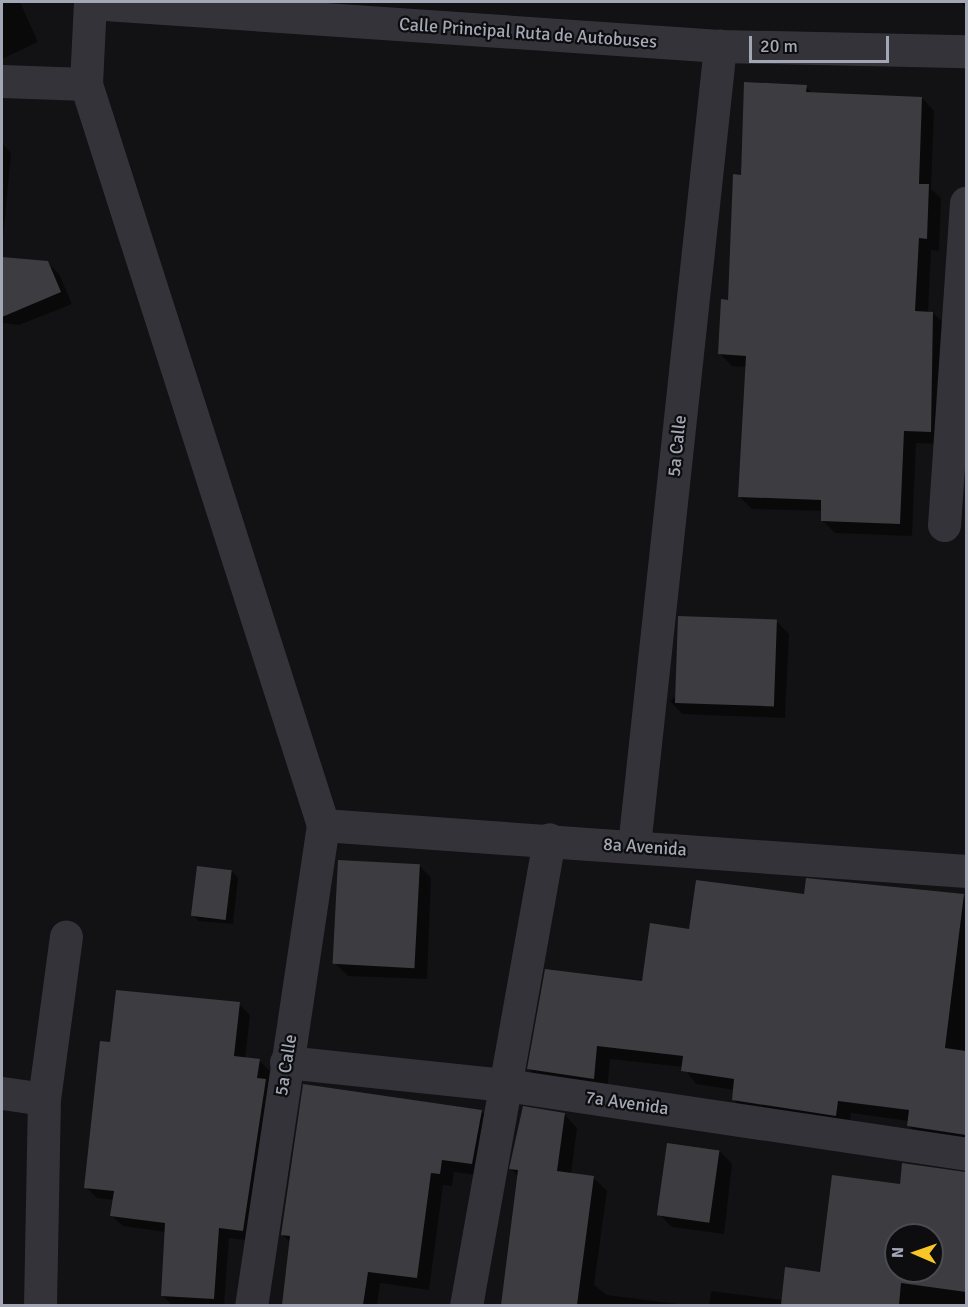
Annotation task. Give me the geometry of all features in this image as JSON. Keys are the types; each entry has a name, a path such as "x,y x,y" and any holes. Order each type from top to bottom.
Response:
{"street":[{"name":"Calle Principal Ruta de Autobuses","path":"90,2 720,46 966,51"},
{"path":"90,2 86,84 323,825"},
{"name":"5a Calle","path":"634,846 720,46"},
{"path":"2,81 86,84"},
{"path":"944,525 966,202"},
{"name":"5a Calle","path":"251,1305 323,825"},
{"name":"8a Avenida","path":"323,825 549,839 966,871"},
{"path":"466,1305 549,839"},
{"path":"40,1305 44,1099 66,936"},
{"name":"7a Avenida","path":"286,1062 506,1085 966,1154"},
{"path":"2,1093 44,1099"}],"building":[{"path":"744,82 807,85 806,92 922,97 919,184 929,184 927,239 919,238 915,311 933,312 931,432 904,431 900,524 821,521 821,500 738,497 746,356 718,354 721,299 728,300 733,174 741,175"},
{"path":"2,257 48,261 61,292 2,317"},
{"path":"678,616 777,619 774,706 675,703"},
{"path":"338,860 420,864 414,968 333,964"},
{"path":"197,866 232,870 226,920 191,916"},
{"path":"806,878 964,894 945,1048 966,1051 966,1135 907,1126 909,1110 838,1101 836,1116 732,1100 734,1079 681,1071 683,1056 597,1046 594,1079 527,1069 545,969 642,981 650,923 689,929 696,880 804,894"},
{"path":"116,990 240,1002 234,1056 260,1059 257,1078 266,1079 243,1231 219,1228 214,1299 161,1296 165,1223 110,1216 114,1191 84,1188 100,1041 110,1042"},
{"path":"303,1084 482,1110 472,1164 442,1160 440,1174 431,1173 417,1278 368,1272 363,1305 282,1305 290,1236 281,1235"},
{"path":"523,1106 565,1113 557,1171 594,1176 577,1305 501,1305 518,1170 509,1169"},
{"path":"667,1143 719,1150 709,1223 657,1215"},
{"path":"902,1163 966,1172 966,1292 901,1283 899,1305 781,1305 785,1267 820,1272 832,1175 900,1184"}]}
